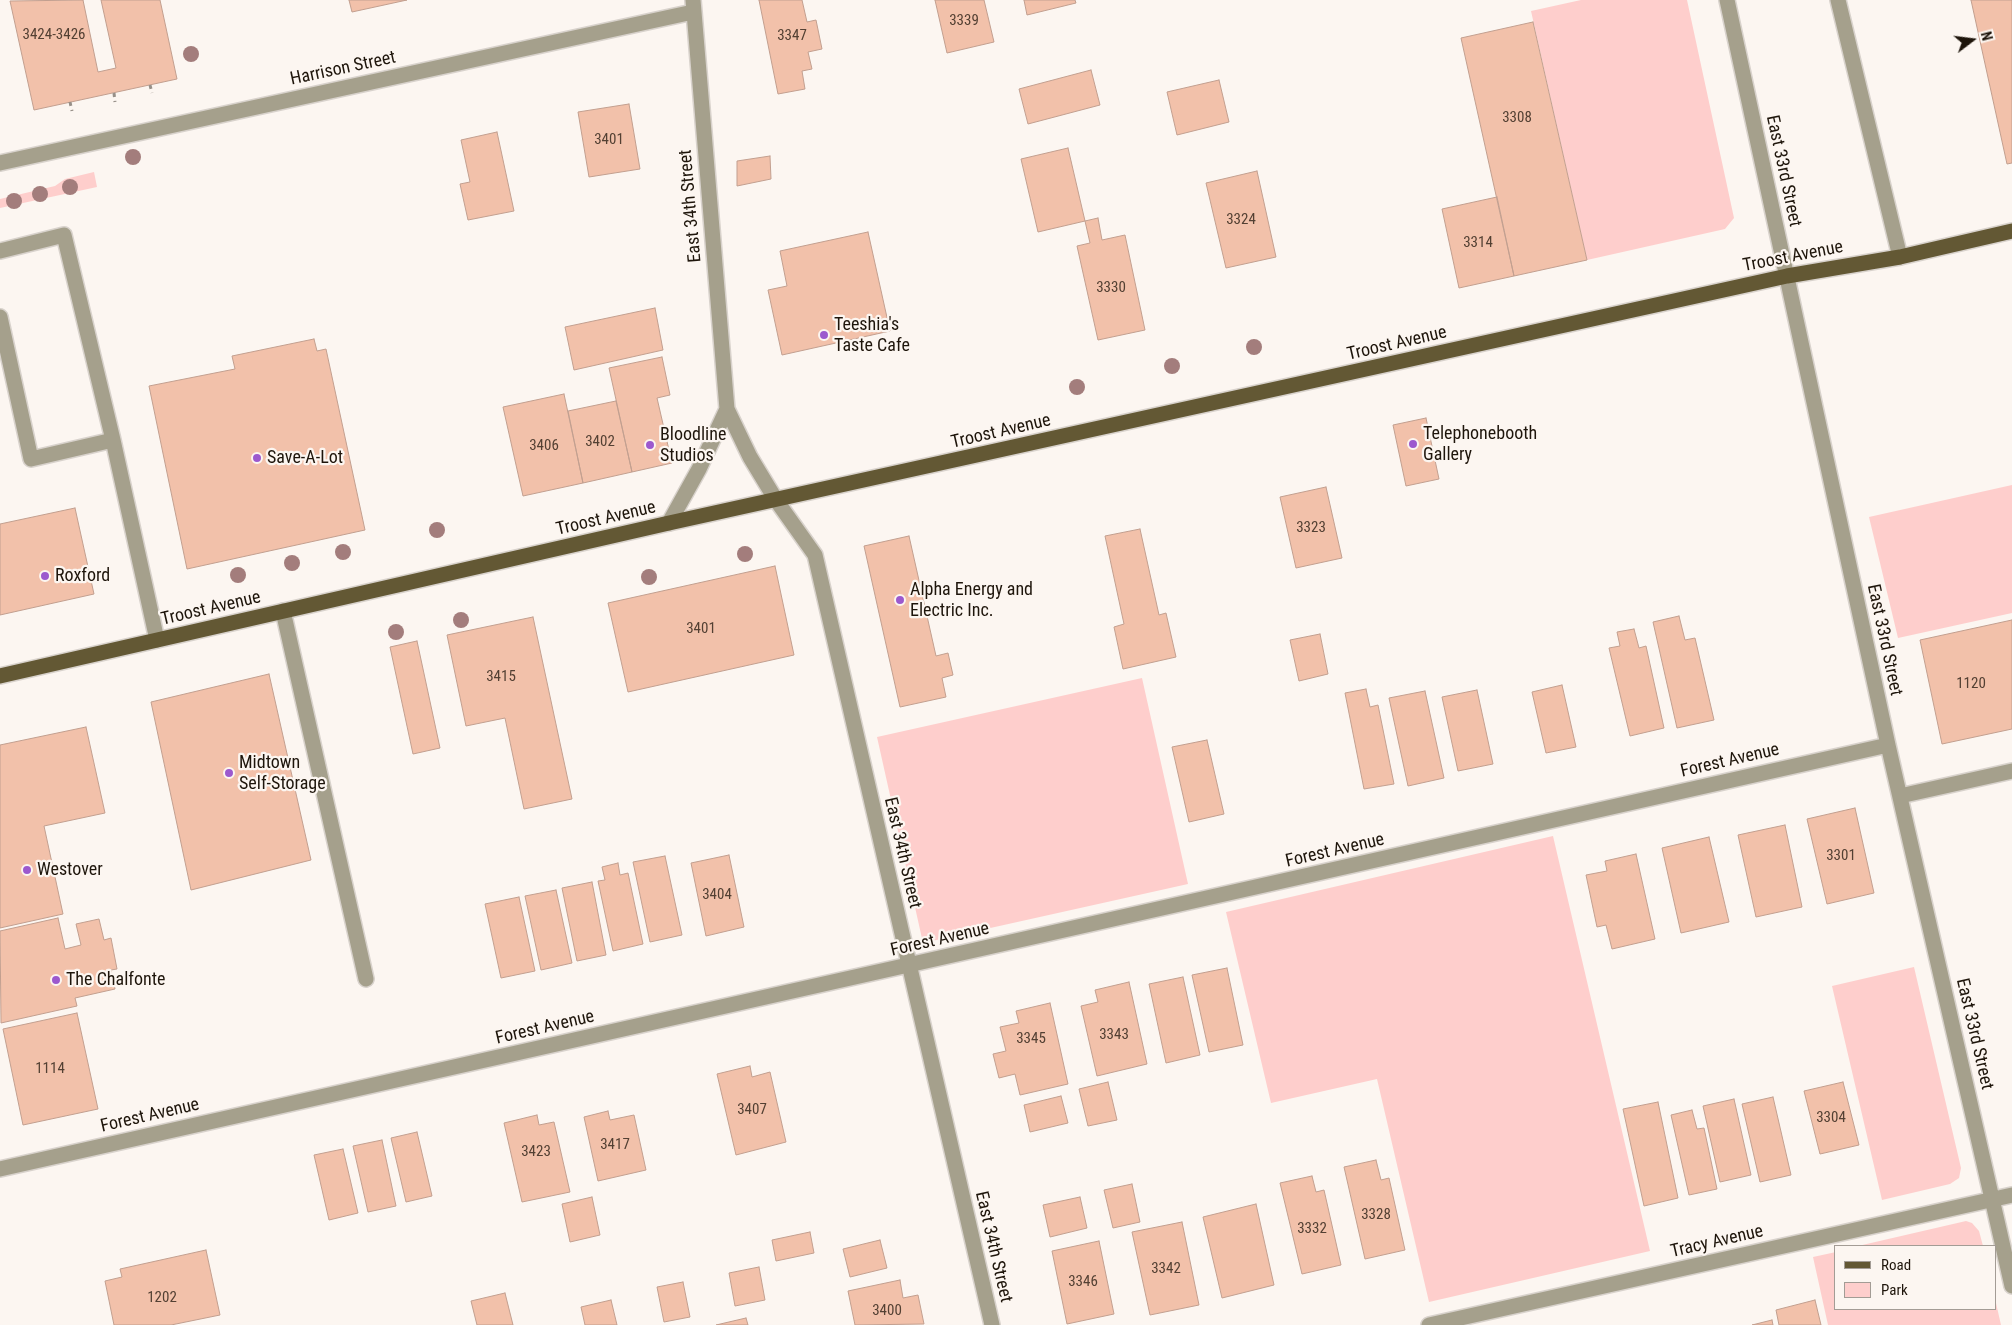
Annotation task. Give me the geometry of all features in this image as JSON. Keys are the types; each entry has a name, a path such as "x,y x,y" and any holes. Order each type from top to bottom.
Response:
{"main road":[{"name":"Troost Avenue","path":"0,676 669,523 1787,276 1900,257 2012,231"}],"street":[{"name":"East 33rd Street","path":"1727,0 1888,745 2012,1286"},
{"path":"1838,0 1900,257"},
{"name":"Harrison Street","path":"0,163 693,6"},
{"name":"East 34th Street","path":"693,6 727,409 750,457 776,500 815,555 992,1325"},
{"path":"0,250 64,235 114,440 157,640"},
{"path":"0,317 32,459 114,440"},
{"name":"East 34th Street","path":"669,523 699,469 727,409"},
{"path":"283,611 366,979"},
{"name":"Forest Avenue","path":"0,1169 1888,745"},
{"path":"1900,796 2012,771"},
{"name":"Tracy Avenue","path":"1430,1325 2012,1195"}],"path":[{"path":"150,85 152,94"},
{"path":"114,93 115,102"},
{"path":"70,102 72,111"}],"green space":[{"path":"1581,0 1687,0 1734,218 1725,229 1587,260 1531,11"},
{"path":"94,172 97,187 0,208 0,199 55,186 65,179"},
{"path":"2012,485 2012,613 1898,638 1869,517"},
{"path":"1142,678 1188,884 923,943 877,737"},
{"path":"1553,836 1650,1251 1429,1302 1377,1079 1271,1103 1226,912"},
{"path":"1914,967 1961,1168 1959,1178 1950,1184 1882,1200 1832,986"},
{"path":"1966,1221 1972,1223 1979,1231 1983,1245 1862,1245"},
{"path":"1834,1252 1834,1310 1997,1310 1997,1307 2001,1325 1828,1325 1813,1257"}],"building":[{"path":"83,0 98,72 116,68 101,0 160,0 177,79 34,110 10,1"},
{"path":"349,0 407,0 352,12"},
{"path":"759,0 802,0 807,22 816,20 822,49 808,52 812,69 802,71 805,89 778,94"},
{"path":"935,0 984,0 994,42 947,53"},
{"path":"1024,0 1075,0 1076,3 1027,15"},
{"path":"1971,0 2012,0 2012,163 2007,164"},
{"path":"1533,22 1587,260 1514,276 1461,38"},
{"path":"1091,70 1100,105 1028,124 1019,89"},
{"path":"1219,80 1229,122 1177,135 1167,92"},
{"path":"629,104 640,169 589,177 578,112"},
{"path":"497,132 514,211 468,220 460,184 470,182 461,140"},
{"path":"1068,148 1085,221 1038,232 1021,159"},
{"path":"770,156 771,179 737,186 737,161"},
{"path":"1257,171 1276,257 1226,268 1206,183"},
{"path":"1497,197 1514,276 1459,288 1442,209"},
{"path":"1098,218 1102,240 1125,235 1145,330 1098,340 1077,246 1090,243 1085,221"},
{"path":"868,232 890,331 782,355 768,290 787,286 780,251"},
{"path":"655,308 663,350 574,370 565,327"},
{"name":"Save-A-Lot","path":"314,339 317,351 326,349 365,530 187,569 149,386 235,369 232,356"},
{"path":"662,357 670,395 657,398 672,463 632,472 609,368"},
{"path":"564,394 583,483 523,496 503,407"},
{"path":"616,401 632,472 583,483 568,411"},
{"path":"1426,418 1439,479 1406,486 1393,425"},
{"path":"1326,487 1342,558 1296,568 1280,497"},
{"name":"Roxford","path":"75,508 94,594 0,615 0,524"},
{"path":"1140,529 1159,615 1166,613 1176,657 1123,669 1114,627 1124,624 1105,536"},
{"name":"Alpha Energy and Electric Inc.","path":"909,536 936,656 948,653 953,675 942,678 946,697 900,707 864,546"},
{"path":"775,566 794,655 628,692 608,603"},
{"path":"1679,616 1685,640 1695,638 1714,720 1677,728 1653,622"},
{"path":"533,617 572,799 524,809 505,718 466,726 447,635"},
{"path":"2012,620 2012,729 1942,744 1920,640"},
{"path":"1634,629 1639,648 1646,646 1664,728 1630,736 1609,648 1620,646 1617,632"},
{"path":"1320,634 1328,674 1299,681 1290,640"},
{"path":"417,641 440,748 413,754 390,647"},
{"name":"Midtown Self-Storage","path":"269,674 311,860 191,890 151,702"},
{"path":"1562,685 1576,747 1546,753 1532,692"},
{"path":"1366,689 1370,707 1378,705 1394,784 1364,789 1345,693"},
{"path":"1477,690 1493,764 1458,771 1442,697"},
{"path":"1425,691 1444,778 1408,786 1389,698"},
{"name":"Westover","path":"86,727 105,813 44,826 63,914 0,928 0,745"},
{"path":"1207,740 1224,814 1189,822 1172,747"},
{"path":"1855,808 1874,893 1827,904 1807,819"},
{"path":"1785,825 1802,907 1756,917 1738,835"},
{"path":"1709,837 1729,922 1681,933 1662,848"},
{"path":"1636,854 1655,939 1612,949 1606,925 1597,927 1586,875 1607,871 1605,861"},
{"path":"729,855 744,927 706,936 691,863"},
{"path":"665,856 682,935 650,942 633,862"},
{"path":"618,863 620,875 628,873 643,944 613,951 598,881 605,880 602,867"},
{"path":"592,882 606,955 577,961 562,888"},
{"path":"556,890 572,963 541,970 525,896"},
{"path":"519,897 535,971 501,978 485,904"},
{"name":"The Chalfonte","path":"58,918 65,949 81,945 76,924 99,919 104,940 111,938 117,969 111,970 115,989 75,998 77,1006 1,1023 0,931"},
{"path":"1227,968 1243,1045 1209,1052 1192,975"},
{"path":"1183,977 1200,1055 1166,1063 1149,984"},
{"path":"1129,982 1147,1064 1097,1076 1081,1006 1098,1002 1095,990"},
{"path":"1050,1003 1068,1084 1020,1095 1015,1074 999,1078 993,1054 1006,1051 1000,1027 1019,1023 1016,1011"},
{"path":"77,1013 98,1109 23,1125 3,1029"},
{"path":"750,1066 752,1077 770,1072 786,1142 736,1155 717,1074"},
{"path":"1108,1082 1117,1120 1088,1126 1079,1089"},
{"path":"1843,1082 1859,1145 1820,1154 1804,1091"},
{"path":"1061,1096 1068,1123 1030,1132 1024,1105"},
{"path":"1773,1097 1791,1175 1760,1182 1742,1104"},
{"path":"1734,1099 1751,1175 1720,1182 1703,1106"},
{"path":"1658,1102 1678,1198 1644,1206 1623,1109"},
{"path":"1692,1110 1697,1129 1704,1128 1717,1189 1689,1195 1671,1115"},
{"path":"608,1111 610,1120 634,1115 646,1170 598,1181 584,1117"},
{"path":"537,1115 539,1125 554,1122 570,1192 522,1202 504,1123"},
{"path":"417,1132 432,1196 406,1202 391,1138"},
{"path":"382,1140 396,1206 368,1212 353,1146"},
{"path":"343,1149 358,1213 329,1220 314,1155"},
{"path":"1376,1160 1381,1180 1389,1178 1405,1250 1365,1259 1344,1167"},
{"path":"1312,1176 1316,1192 1324,1190 1341,1265 1302,1274 1280,1183"},
{"path":"1132,1184 1140,1222 1113,1228 1104,1190"},
{"path":"592,1197 600,1235 570,1242 562,1204"},
{"path":"1080,1197 1087,1228 1050,1237 1043,1205"},
{"path":"1256,1204 1274,1285 1222,1298 1203,1217"},
{"path":"1182,1222 1199,1305 1150,1315 1132,1232"},
{"path":"810,1232 814,1253 776,1261 772,1240"},
{"path":"880,1240 887,1268 850,1277 843,1249"},
{"path":"1099,1241 1114,1314 1067,1324 1052,1251"},
{"path":"206,1250 220,1315 171,1325 114,1325 105,1281 122,1277 120,1269"},
{"path":"759,1267 765,1300 735,1306 729,1273"},
{"path":"900,1280 903,1298 918,1295 924,1324 855,1325 848,1291"},
{"path":"683,1282 690,1317 664,1322 657,1287"},
{"path":"505,1293 513,1325 477,1325 471,1301"},
{"path":"611,1300 617,1325 585,1325 581,1307"},
{"path":"1815,1300 1821,1325 1779,1325 1776,1310"},
{"path":"746,1318 748,1325 716,1325"},
{"path":"1772,1320 1773,1325 1752,1325"}],"place":[{"name":"Teeshia's Taste Cafe","path":"824,335"},
{"name":"Telephonebooth Gallery","path":"1413,444"},
{"name":"Bloodline Studios","path":"650,445"},
{"name":"Save-A-Lot","path":"257,458"},
{"name":"Roxford","path":"45,576"},
{"name":"Alpha Energy and Electric Inc.","path":"900,600"},
{"name":"Midtown Self-Storage","path":"229,773"},
{"name":"Westover","path":"27,870"},
{"name":"The Chalfonte","path":"56,980"}]}
